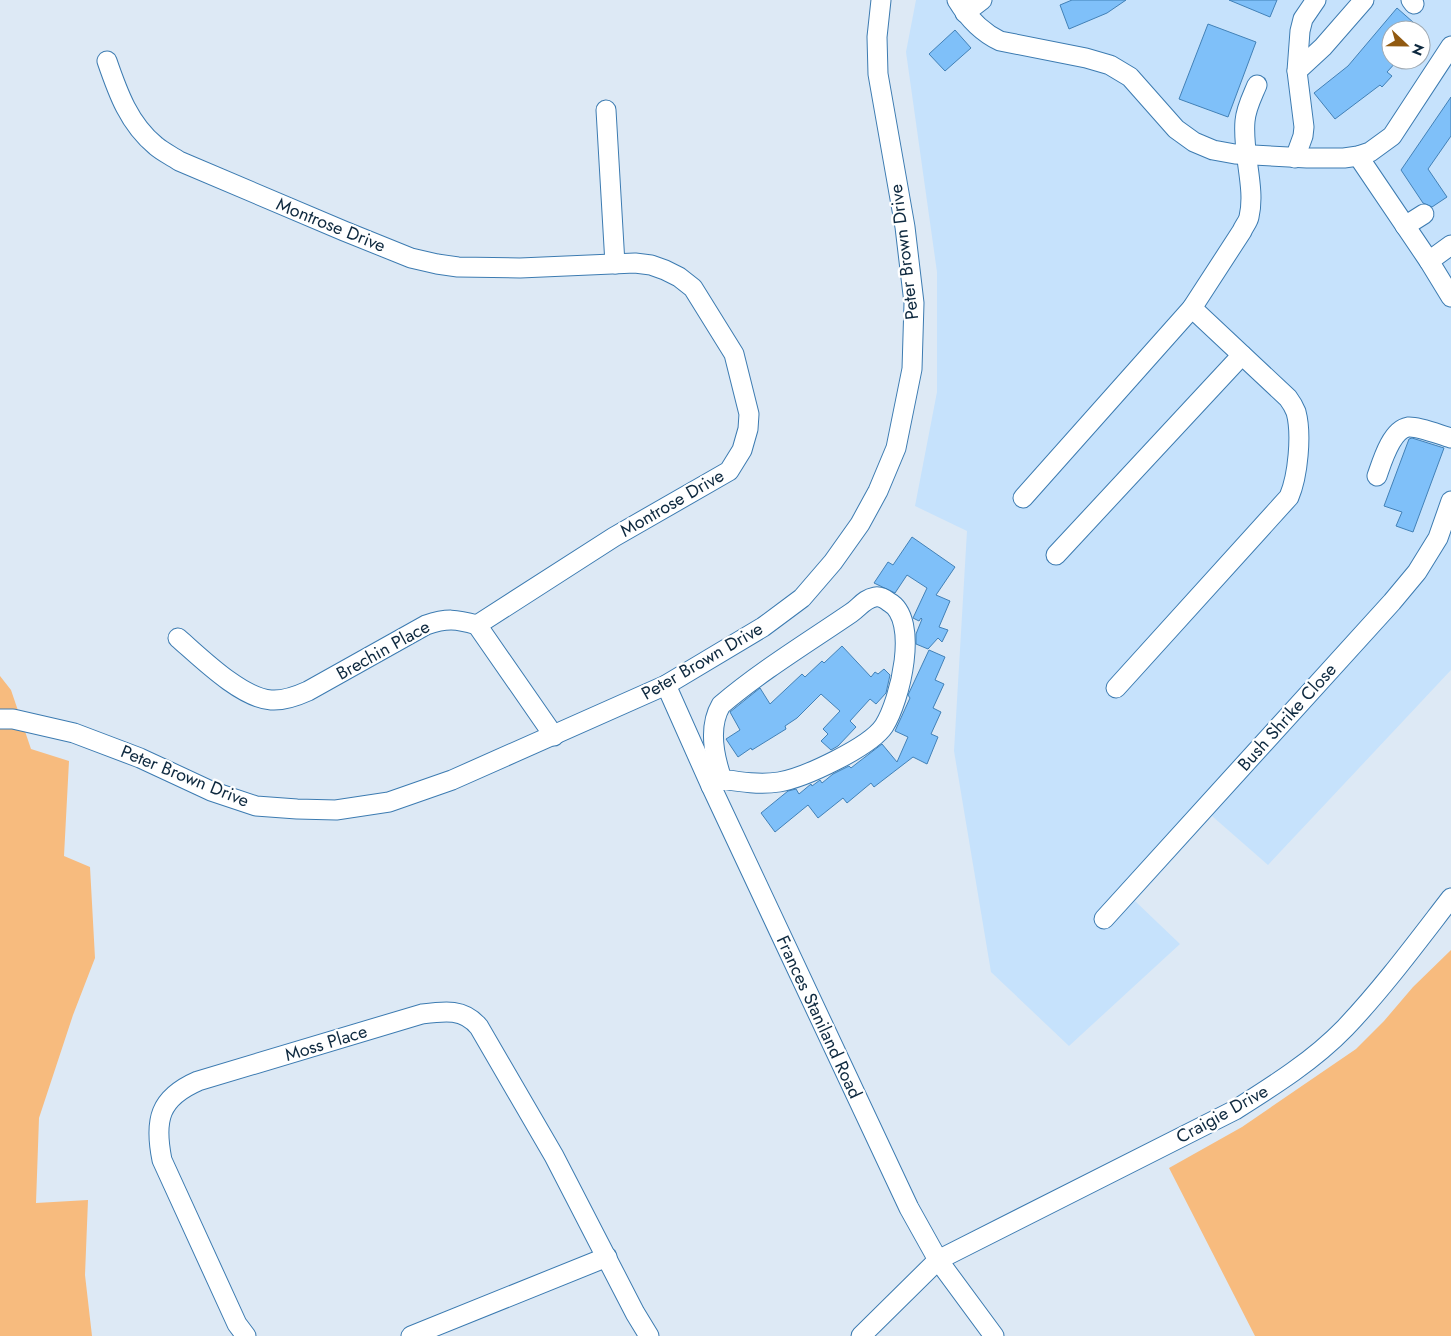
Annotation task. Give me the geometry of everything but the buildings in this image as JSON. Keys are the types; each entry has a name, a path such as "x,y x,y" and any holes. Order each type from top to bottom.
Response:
{"street":[{"name":"Peter Brown Drive","path":"0,719 13,719 74,733 140,758 211,791 256,806 336,810 389,802 452,780 554,736 666,685 764,627 802,598 833,562 860,524 878,491 896,448 912,369 914,303 905,227 878,74 877,38 881,0"},
{"path":"982,0 961,6 981,30 989,36 1000,41 1086,58 1110,65 1130,77 1176,129 1194,142 1213,150 1245,155 1344,158 1370,152 1392,136 1451,46"},
{"path":"1295,158 1303,136 1304,127 1297,71 1300,31 1303,18 1316,0"},
{"path":"1297,71 1328,41 1364,0"},
{"name":"Montrose Drive","path":"107,61 121,101 139,129 156,146 179,161 411,258 458,267 520,268 635,263 651,265 679,277 693,288 734,354 749,414 748,429 742,450 729,471 614,537 476,625"},
{"path":"1023,498 1192,308 1249,218 1252,196 1245,155 1245,121 1247,108 1257,85"},
{"path":"606,110 615,264"},
{"path":"1358,156 1451,297"},
{"path":"1405,226 1424,214"},
{"path":"1429,261 1451,245"},
{"path":"1116,688 1289,497 1294,486 1299,435 1295,409 1288,398 1192,308"},
{"path":"1056,555 1242,355"},
{"path":"1377,476 1385,452 1395,436 1403,429 1408,427 1415,428 1451,438"},
{"name":"Bush Shrike Close","path":"1104,919 1392,602 1417,572 1438,538 1451,501"},
{"path":"878,596 899,609 903,622 905,643 904,664 896,702 884,726 873,737 810,772 779,782 716,783 714,719 721,705 818,634 853,612 868,599 878,596"},
{"name":"Brechin Place","path":"178,638 230,682 257,697 271,700 289,698 308,691 426,625 440,620 452,619 476,625"},
{"path":"476,625 554,736"},
{"name":"Frances Staniland Road","path":"666,685 716,783 909,1208 938,1260 994,1336"},
{"name":"Craigie Drive","path":"860,1336 938,1260 1235,1110 1270,1088 1318,1052 1344,1029 1394,971 1451,898"},
{"name":"Moss Place","path":"246,1336 237,1324 162,1160 157,1138 159,1119 173,1095 198,1081 422,1014 445,1010 457,1012 473,1019 480,1027 554,1156 635,1313 649,1336"},
{"path":"411,1336 607,1257"}],"shaded area":[{"path":"916,0 1451,0 1451,670 1268,865 1212,816 1135,901 1180,944 1069,1046 991,972 954,751 967,531 915,506 937,392 937,272 906,52"},
{"path":"0,676 11,690 31,749 69,761 64,856 90,867 95,958 73,1015 39,1118 36,1203 88,1200 85,1275 92,1336 0,1336"},
{"path":"1451,950 1451,1336 1255,1336 1169,1168 1242,1127 1356,1049 1384,1021 1413,987"}]}
